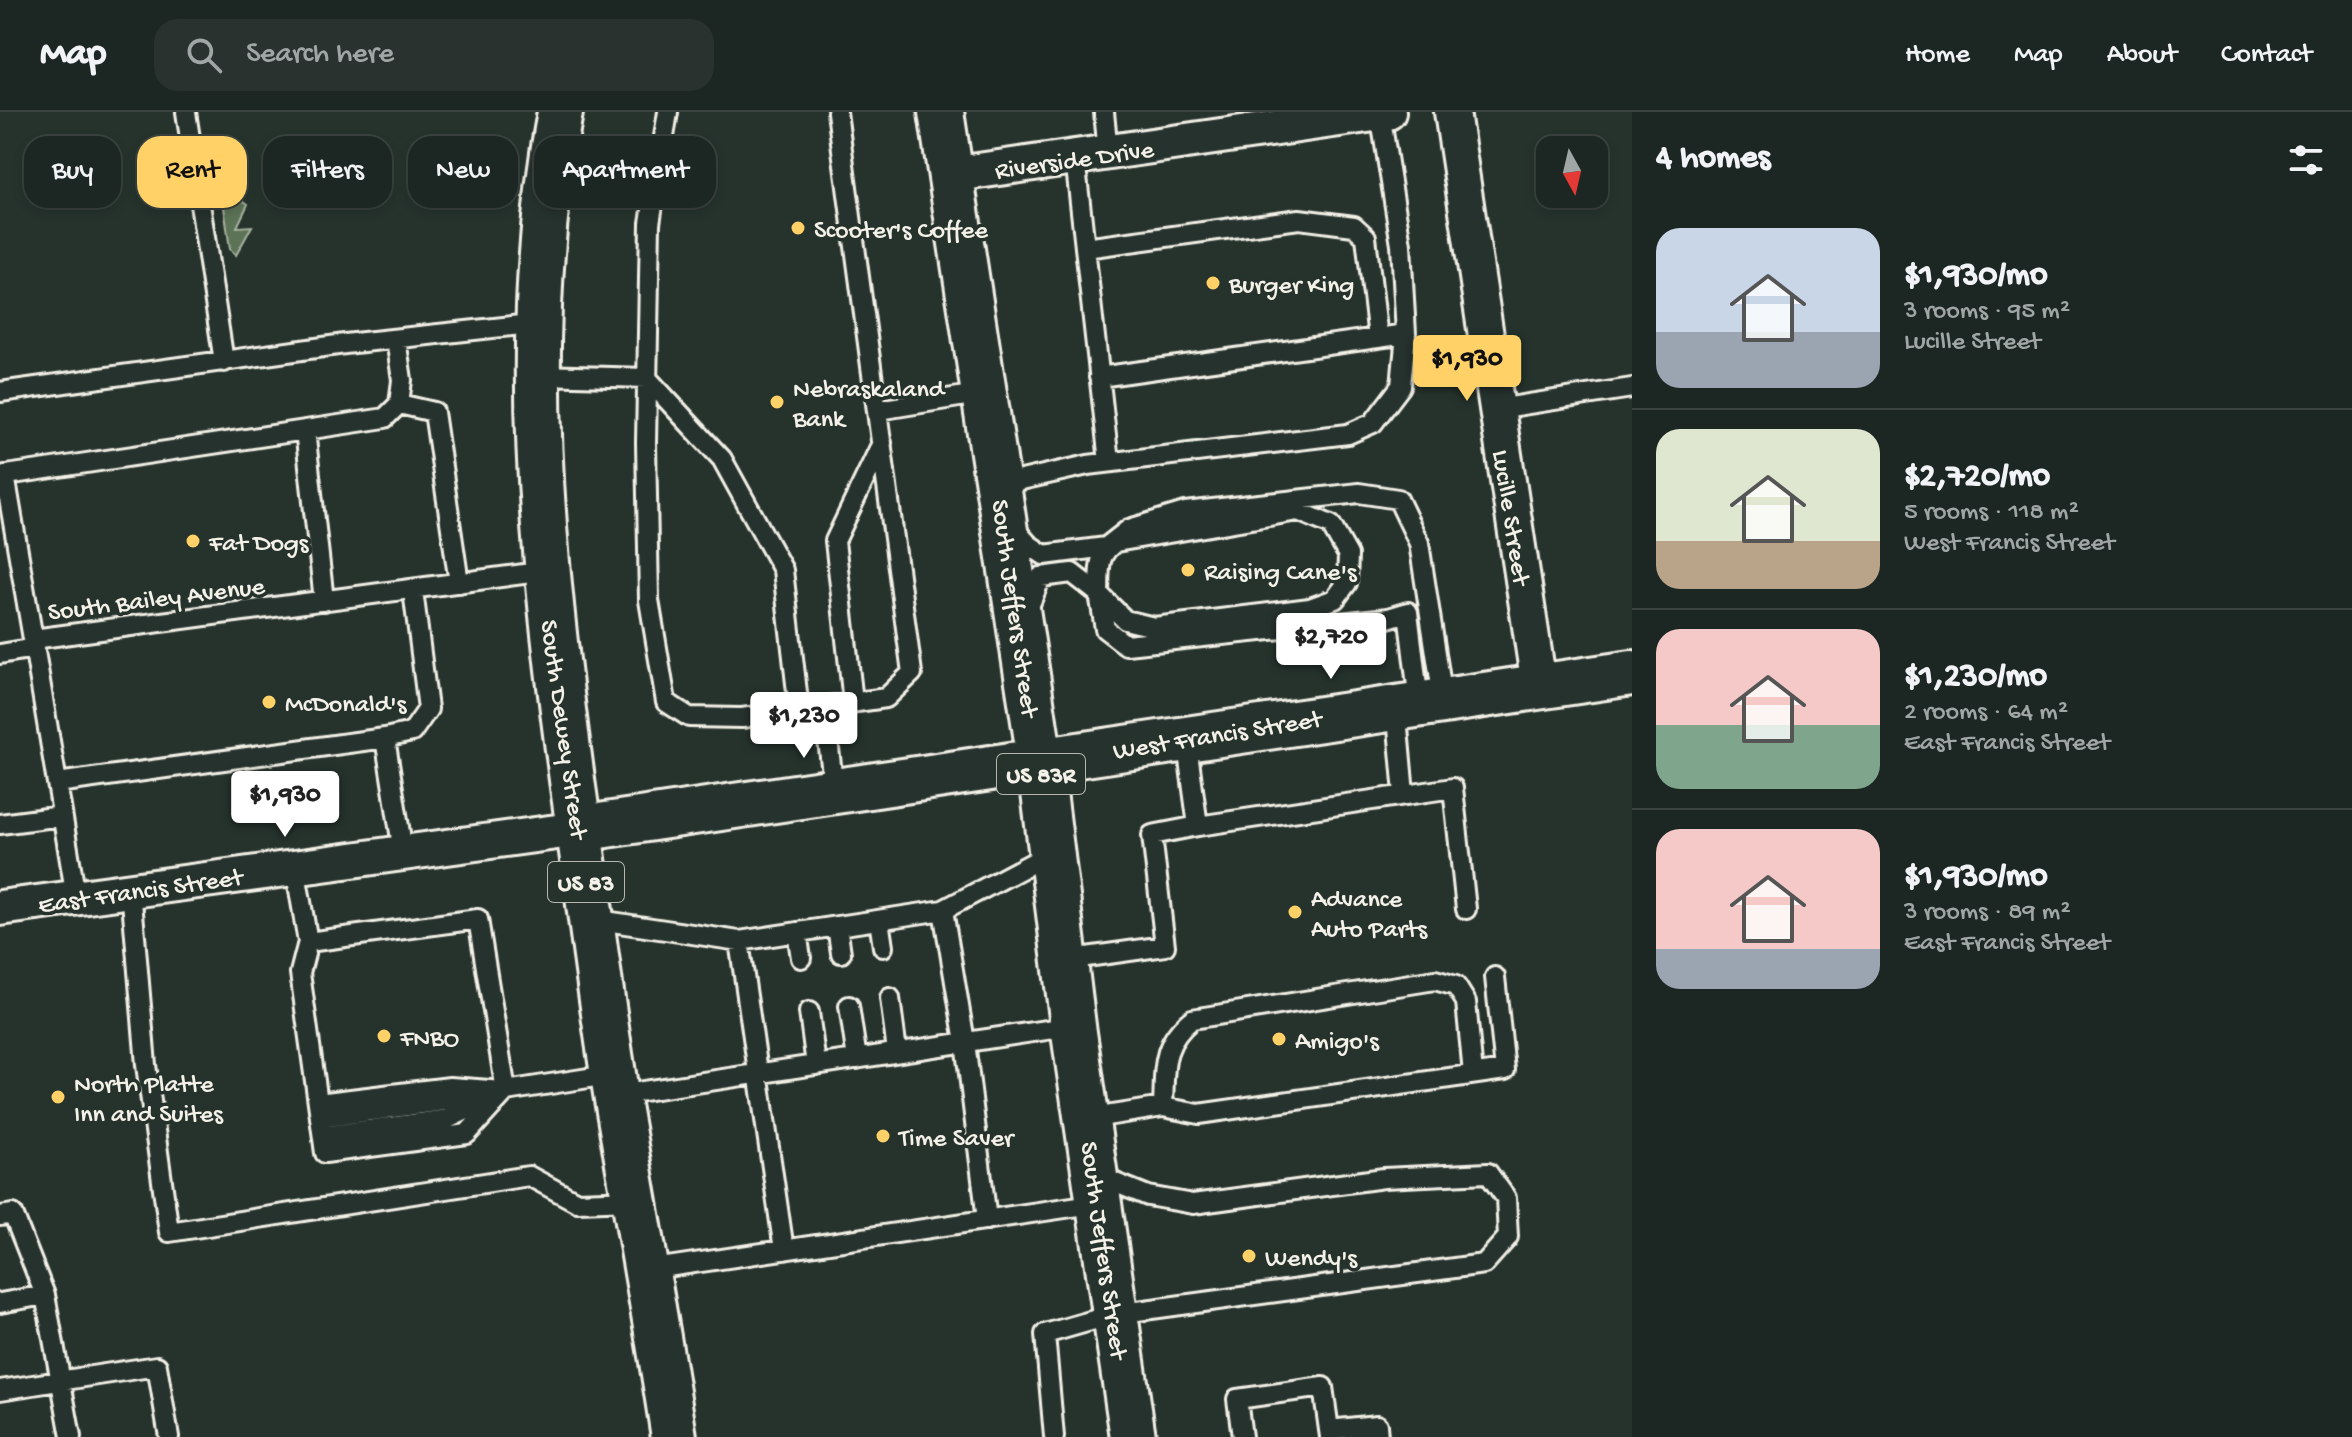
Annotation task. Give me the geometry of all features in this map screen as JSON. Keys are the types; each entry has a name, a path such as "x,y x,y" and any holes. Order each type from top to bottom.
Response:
{"main road":[{"name":"South Dewey Street","path":"560,112 553,147 544,237 540,323 539,460 546,571 615,1085 674,1437"},
{"name":"South Jeffers Street","path":"941,112 1040,760 1073,1026 1133,1437"},
{"name":"West Francis Street","path":"1040,760 1632,673"},
{"name":"East Francis Street","path":"579,829 1040,760"}],"street":[{"name":"Lucille Street","path":"1452,112 1539,685"},
{"name":"Riverside Drive","path":"950,175 1384,113"},
{"name":"East Francis Street","path":"0,908 579,829"}],"lane":[{"path":"186,112 224,362"},
{"path":"668,112 650,223 646,443 649,600 666,702 689,717 742,718 886,698 912,673 837,112"},
{"path":"1104,112 1108,153"},
{"path":"1020,626 1041,577 1072,573 1125,620 1154,627 1310,608 1335,599 1347,583 1348,555 1331,525 1298,511 1116,542 1106,547 1044,555 1028,544 1001,500 1109,462 1348,434 1373,423 1401,386 1406,334 1401,245 1384,113"},
{"path":"1075,158 1109,462"},
{"path":"1085,248 1299,219 1354,226 1366,237 1378,338"},
{"path":"0,392 540,323"},
{"path":"1099,377 1406,334"},
{"path":"0,654 34,644 3,476 385,418 399,404 402,380 396,339"},
{"path":"539,375 647,378 722,459 783,570 799,710"},
{"path":"1497,409 1632,388"},
{"path":"878,410 984,393"},
{"path":"399,404 434,412 459,583"},
{"path":"305,430 324,601"},
{"path":"853,702 835,541 882,443"},
{"path":"1404,794 1419,703 1426,593 1419,543 1398,499 1359,493 1185,512 1129,529 1106,547 1101,557 1099,594 1105,629 1126,645 1388,618 1408,612 1426,593"},
{"name":"South Bailey Avenue","path":"76,897 34,644 546,571"},
{"path":"57,783 412,732 428,709 413,590"},
{"path":"1408,612 1419,703"},
{"path":"824,707 834,790"},
{"path":"385,738 403,852"},
{"path":"1186,738 1198,826"},
{"path":"1065,960 1165,946 1152,835 1404,794 1453,788 1466,909"},
{"path":"0,824 62,816"},
{"path":"592,919 739,941 943,910 1051,853"},
{"path":"295,867 308,942 300,973 325,1153 467,1134 506,1091"},
{"path":"131,889 146,1065 169,1232 529,1176 577,1202 634,1200"},
{"path":"943,910 965,1042 987,1220"},
{"path":"308,942 478,919 506,1091"},
{"path":"879,920 883,947"},
{"path":"837,926 841,953"},
{"path":"797,932 801,958"},
{"path":"739,941 784,1250"},
{"path":"1087,1119 1163,1107 1199,1114 1505,1070 1495,977"},
{"path":"1163,1107 1166,1056 1176,1032 1192,1019 1435,980 1456,986 1466,1002 1473,1074"},
{"path":"890,998 897,1052"},
{"path":"849,1006 857,1059"},
{"path":"809,1012 816,1065"},
{"path":"320,1119 506,1091 759,1073 1073,1026"},
{"path":"646,1270 987,1220 1097,1189 1193,1204 1384,1178 1488,1173 1506,1198 1508,1237 1484,1264 1115,1314 1045,1334 1054,1437"},
{"path":"0,1216 13,1214 45,1295 71,1437"},
{"path":"0,1303 45,1295"},
{"path":"0,1390 157,1366 169,1437"},
{"path":"1242,1437 1237,1399 1323,1387 1329,1434 1377,1425 1378,1437"}],"green space":[{"path":"224,208 246,208 237,227 252,226 236,255 230,249"}],"place":[{"name":"Scooter's Coffee","path":"798,228"},
{"name":"Burger King","path":"1213,283"},
{"name":"Nebraskaland Bank","path":"777,402"},
{"name":"Fat Dogs","path":"193,541"},
{"name":"Raising Cane's","path":"1188,570"},
{"name":"McDonald's","path":"269,702"},
{"name":"Advance Auto Parts","path":"1295,912"},
{"name":"FNBO","path":"384,1036"},
{"name":"Amigo's","path":"1279,1039"},
{"name":"North Platte Inn and Suites","path":"58,1097"},
{"name":"Time Saver","path":"883,1136"},
{"name":"Wendy's","path":"1249,1256"}]}
